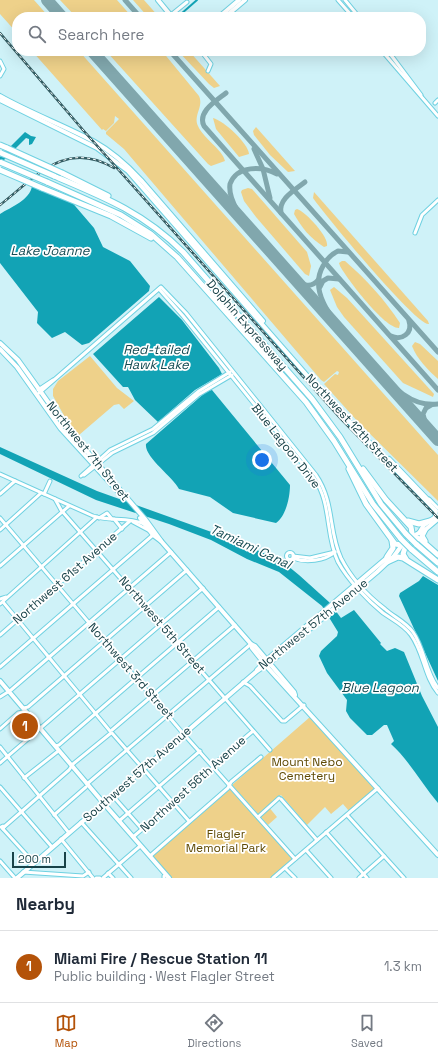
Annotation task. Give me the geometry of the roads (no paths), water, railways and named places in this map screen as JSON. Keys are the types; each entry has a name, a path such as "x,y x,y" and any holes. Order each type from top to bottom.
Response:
{"highway":[{"path":"0,145 92,187 117,203"},
{"name":"Dolphin Expressway","path":"0,153 117,203 152,224 188,257 312,399 334,428 381,504 408,536 438,563"},
{"name":"Dolphin Expressway","path":"0,162 121,215 146,231 167,248 300,394 341,452 373,504 401,539 438,572"},
{"path":"0,170 117,219 167,248"},
{"path":"341,452 362,497 391,539 397,545 403,546 403,554 406,559"},
{"path":"355,461 361,465 386,500 412,529 408,536"},
{"path":"404,520 416,524 431,522"},
{"path":"425,530 422,536 426,544"},
{"path":"416,538 426,544 438,556"},
{"path":"386,559 393,548 391,539"},
{"path":"386,559 398,557 406,559 438,580"}],"main road":[{"path":"158,0 168,12"},
{"path":"225,12 239,0"},
{"path":"231,12 245,0"},
{"name":"Northwest 12th Street","path":"0,96 34,114 94,142 130,168 351,422 426,496 437,513"},
{"name":"Northwest 12th Street","path":"0,100 97,148 128,170 331,403 437,513"},
{"name":"Northwest 7th Street","path":"0,343 16,357 62,429 131,502 154,533 235,625 251,644 252,648 438,855"},
{"name":"Northwest 7th Street","path":"0,349 14,362 38,392"},
{"name":"Northwest 7th Street","path":"95,464 126,501 140,515 146,526 154,533"},
{"name":"Northwest 57th Avenue","path":"425,530 437,513"},
{"name":"Northwest 57th Avenue","path":"257,671 386,559 416,538 431,522"},
{"path":"146,526 154,533"},
{"path":"420,532 425,530"},
{"name":"Northwest 57th Avenue","path":"403,546 408,536 420,532"},
{"name":"Northwest 57th Avenue","path":"358,584 377,572 386,559"},
{"name":"Northwest 57th Avenue","path":"266,663 300,636 311,622 326,612"},
{"name":"Southwest 57th Avenue","path":"19,876 257,671"},
{"path":"0,681 128,835 165,877"},
{"path":"0,685 8,692"},
{"path":"102,804 170,878"},
{"path":"128,835 133,837"},
{"path":"139,847 144,849"}],"street":[{"path":"338,0 349,12"},
{"path":"345,0 355,12"},
{"path":"176,12 187,2"},
{"path":"205,56 211,64 208,71"},
{"path":"386,56 438,116"},
{"path":"392,56 412,80 423,99"},
{"path":"0,61 4,69 0,76"},
{"path":"435,103 438,100"},
{"path":"415,233 422,215 438,200"},
{"name":"Blue Lagoon Drive","path":"38,392 160,288 293,449 316,482 328,506 336,551 358,584 381,607 408,626 438,688"},
{"path":"95,464 120,448 153,433 200,393 231,373"},
{"path":"0,474 69,506 98,517 133,520 146,526"},
{"path":"0,494 15,481"},
{"path":"0,530 42,494 50,481"},
{"name":"Northwest 5th Street","path":"55,499 63,512 193,661 224,699 270,750"},
{"path":"0,566 69,506"},
{"path":"122,529 107,513 98,517 1,602 189,821"},
{"name":"Northwest 3rd Street","path":"0,518 184,734 295,859"},
{"path":"0,667 154,533 124,519"},
{"name":"Northwest 61st Avenue","path":"0,635 130,521"},
{"path":"293,557 310,558 336,551"},
{"path":"0,697 8,692 171,552"},
{"path":"0,729 187,570"},
{"path":"0,763 203,588"},
{"path":"24,778 96,713 219,607"},
{"path":"39,873 3,827 39,797 111,731 235,625"},
{"path":"54,815 127,750 251,644"},
{"name":"Blue Lagoon Drive","path":"418,646 429,680 438,693"},
{"path":"248,678 250,686"},
{"path":"243,682 250,686 283,722 304,705"},
{"name":"Northwest 56th Avenue","path":"133,837 253,731"},
{"path":"0,747 69,833"},
{"path":"119,821 200,751"},
{"path":"150,856 261,757"},
{"path":"0,787 52,847"},
{"path":"273,878 378,788"},
{"path":"112,795 142,829"},
{"path":"258,817 280,799 318,840"},
{"path":"347,815 404,878"},
{"path":"81,822 131,878"},
{"path":"326,832 367,878"},
{"path":"61,840 90,873 97,878 105,875 139,847"},
{"path":"306,850 331,878"},
{"path":"359,878 384,856"},
{"path":"0,861 19,876 39,873 60,876 83,876 90,873"},
{"path":"285,868 294,878"},
{"path":"105,875 113,878"}],"water":[{"path":"25,132 36,137 32,144 29,145 29,139 26,138 0,164 0,157"},
{"name":"Lake Joanne","path":"32,186 70,200 94,228 103,247 130,261 150,286 149,291 89,343 82,345 65,332 52,338 37,323 38,312 0,263 0,214 24,199 31,191"},
{"name":"Red-tailed Hawk Lake","path":"159,297 182,320 222,374 195,390 158,422 135,400 128,387 123,387 93,354"},
{"path":"212,390 290,485 287,506 282,516 276,523 233,513 210,497 179,489 149,455 146,444 207,391"},
{"name":"Blue Lagoon","path":"0,447 97,491 231,539 273,557 299,575 329,602 341,618 354,610 387,651 395,648 404,652 422,696 438,727 438,803 403,757 391,744 394,741 387,725 384,725 372,735 367,735 350,718 346,711 347,700 327,673 319,656 321,651 337,636 338,632 322,606 279,572 247,559 211,540 169,524 96,500 0,454"},
{"name":"Blue Lagoon","path":"423,576 438,585 438,681 399,596 400,593 419,581"}],"waterway":[{"path":"183,12 197,0"}],"railway":[{"path":"0,33 12,47"},
{"path":"20,56 83,130 341,419 438,518"},
{"path":"0,205 39,173 52,165 66,160 81,158 97,160 114,168"}],"place":[{"name":"Miami Fire / Rescue Station 11","path":"25,726"}],"water label":[{"name":"Tamiami Canal","path":"251,546"}],"park label":[{"name":"Mount Nebo Cemetery","path":"307,769"},
{"name":"Flagler Memorial Park","path":"226,841"}]}
